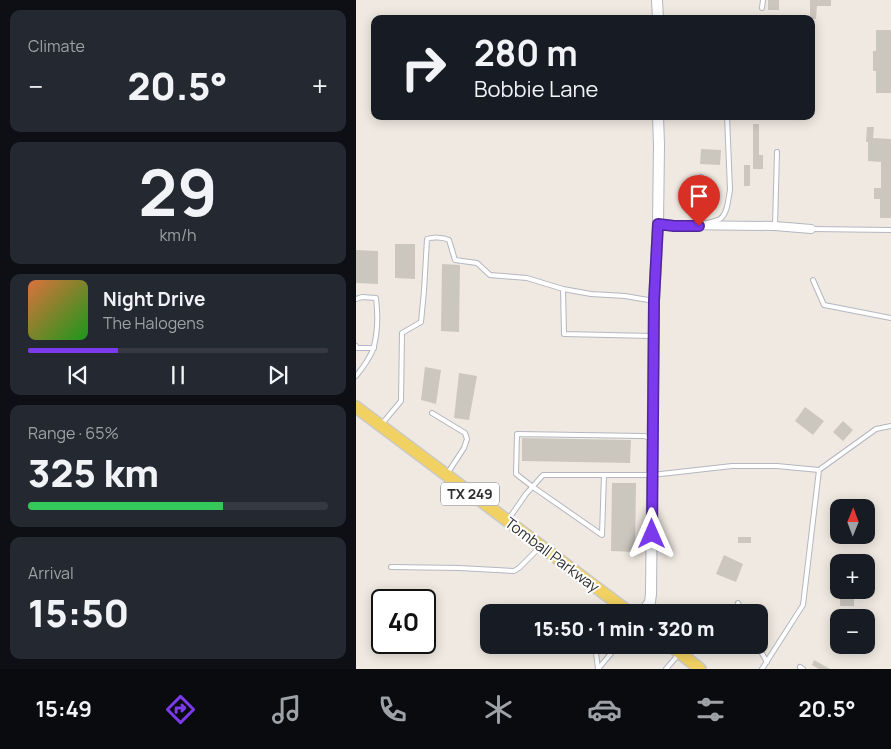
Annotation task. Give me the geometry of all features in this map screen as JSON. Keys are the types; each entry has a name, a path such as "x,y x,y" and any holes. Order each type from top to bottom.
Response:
{"main road":[{"name":"Tomball Parkway","path":"356,407 617,604"},
{"path":"681,654 700,669"}],"street":[{"path":"657,0 658,15"},
{"path":"649,604 651,594 654,301 660,145 658,120"},
{"path":"658,224 674,226 775,226 811,229"}],"lane":[{"path":"762,8 763,0"},
{"path":"702,177 699,226 720,218 728,202 730,190 728,120"},
{"path":"775,226 777,152"},
{"path":"811,229 891,230"},
{"path":"381,426 401,401 402,332 421,322 427,239 445,238 449,240 454,260 476,263 490,275 527,278 563,289 591,294 625,296 654,301"},
{"path":"813,280 824,305 891,318"},
{"path":"563,289 564,334 654,336"},
{"path":"356,300 362,297 376,298 378,312 374,348 356,376"},
{"path":"356,346 357,348 374,348"},
{"path":"432,413 465,433 467,439 464,448 446,475"},
{"path":"507,522 543,475 652,475 732,466 777,466 819,470 876,429 891,426"},
{"path":"604,475 602,535 516,474 517,434 644,436 652,438"},
{"path":"762,669 803,605 819,470"},
{"path":"391,568 472,568 514,571 520,568 540,547"},
{"path":"596,654 598,669 610,654"},
{"path":"666,669 679,654"},
{"path":"762,654 767,662"}],"building":[{"path":"768,0 779,0 779,10 768,10"},
{"path":"810,0 831,0 831,6 817,6 816,19 815,15 810,15"},
{"path":"876,30 891,30 891,93 876,93 876,71 873,71 873,51 876,51"},
{"path":"753,124 759,124 759,155 763,155 763,169 753,169"},
{"path":"867,127 874,127 873,138 891,139 891,218 880,218 880,199 874,199 874,188 881,188 881,162 868,161"},
{"path":"701,149 721,150 720,165 700,164"},
{"path":"744,165 750,165 750,186 744,186"},
{"path":"395,244 415,244 415,279 395,278"},
{"path":"356,250 378,251 378,284 356,283"},
{"path":"442,264 460,265 459,332 441,331"},
{"path":"425,367 441,370 436,404 421,400"},
{"path":"459,373 477,376 469,420 454,418"},
{"path":"805,407 824,421 813,435 795,421"},
{"path":"843,421 853,430 843,441 833,432"},
{"path":"522,438 631,440 630,463 522,461"},
{"path":"612,483 636,483 635,552 611,551"},
{"path":"738,537 751,537 751,543 738,543"},
{"path":"724,555 743,564 736,582 716,574"},
{"path":"840,599 854,599 854,606 840,606"},
{"path":"814,660 830,669 819,669 812,665"}],"route":[{"path":"652,534 654,301 658,224 699,226"}]}
